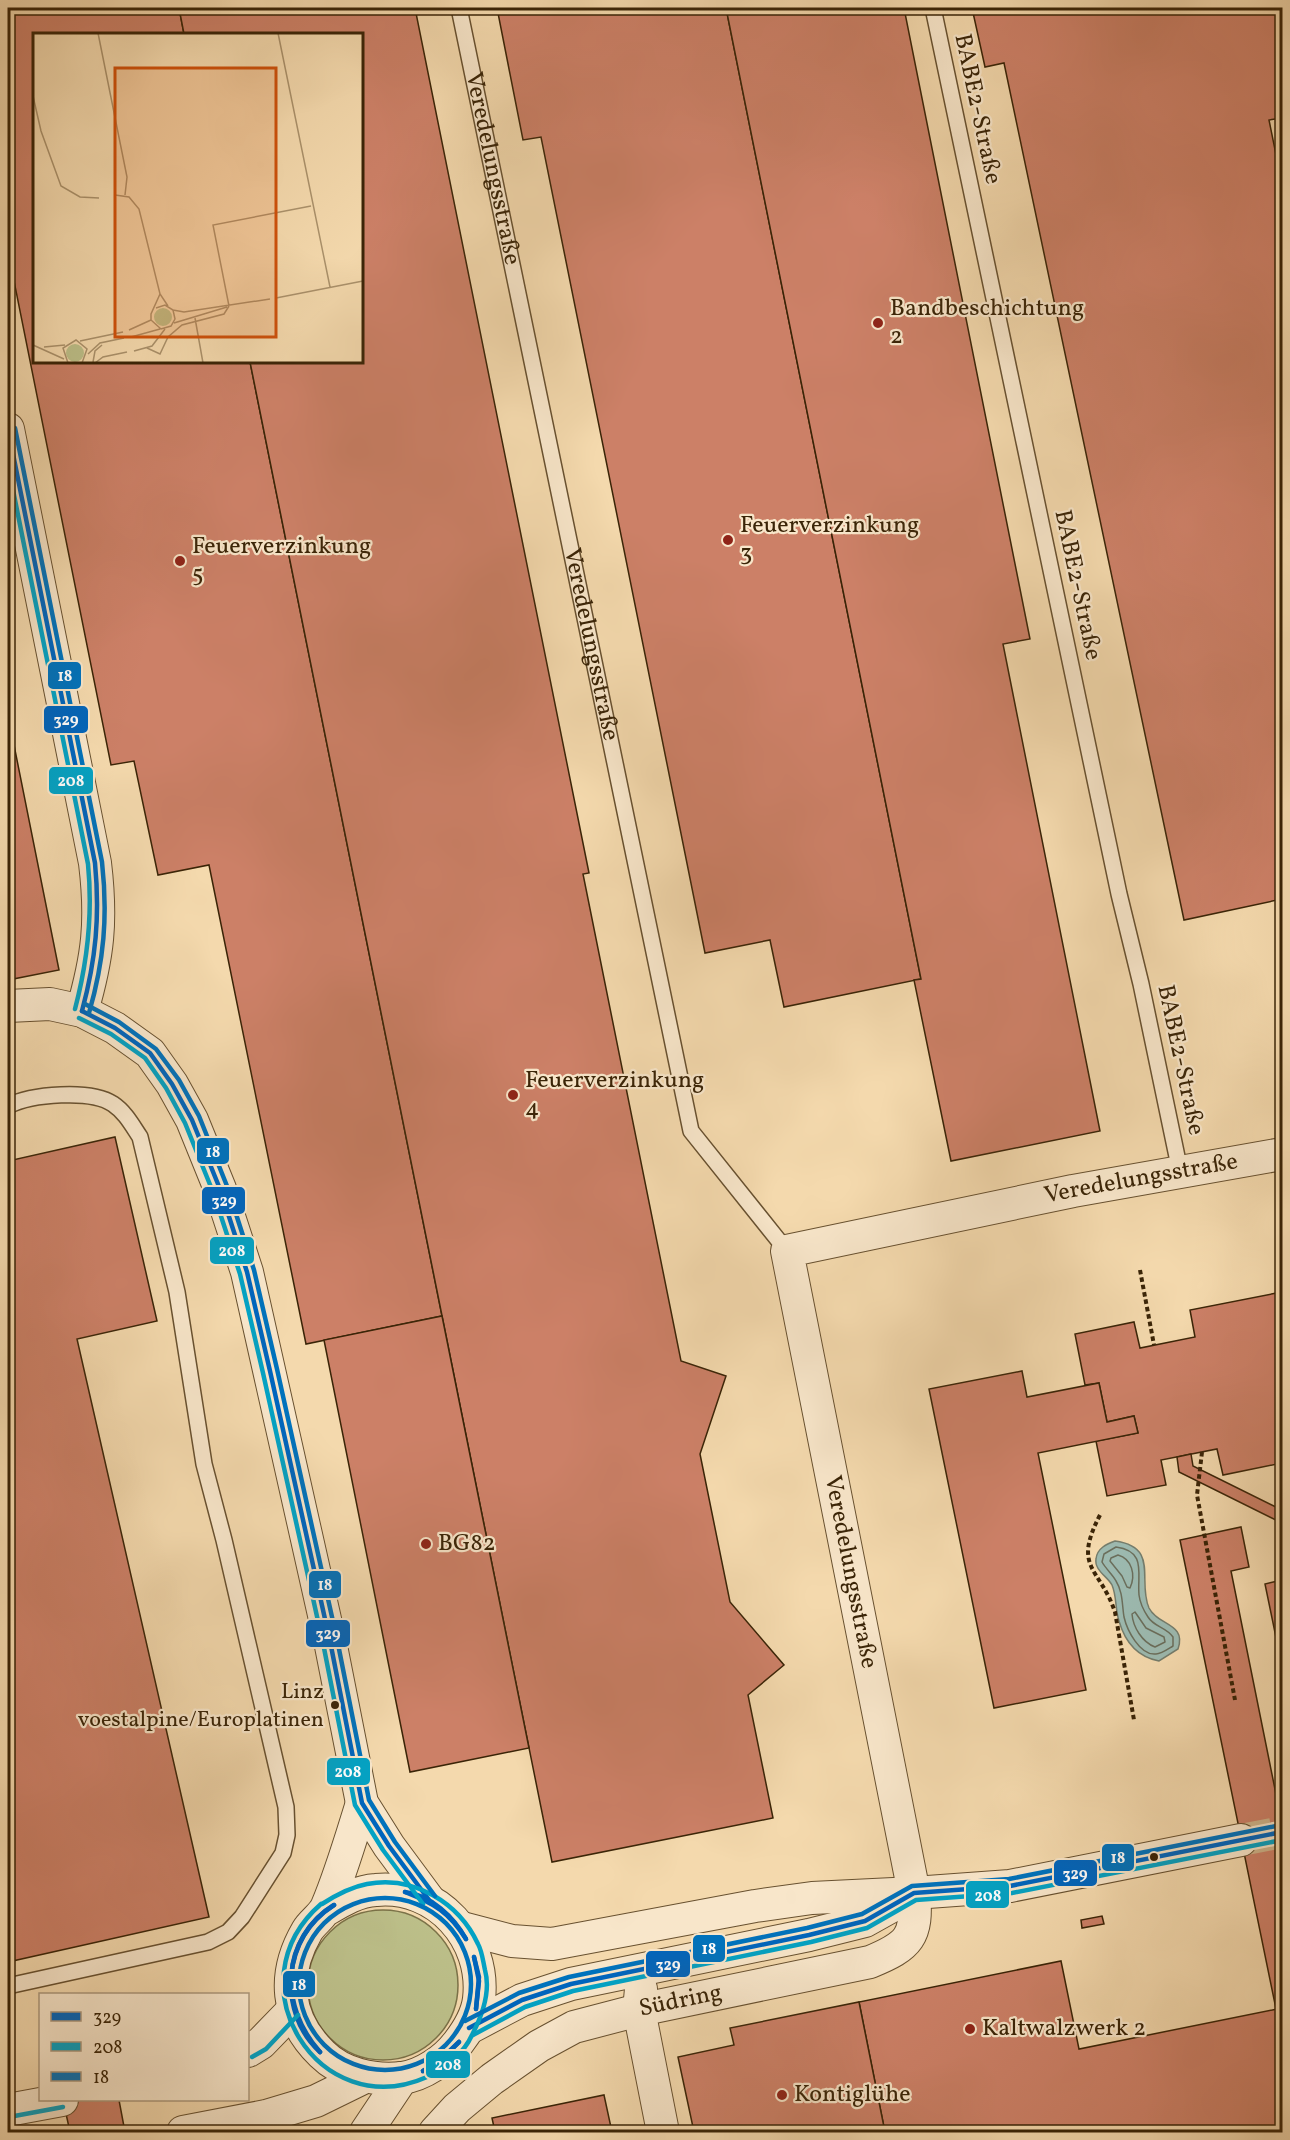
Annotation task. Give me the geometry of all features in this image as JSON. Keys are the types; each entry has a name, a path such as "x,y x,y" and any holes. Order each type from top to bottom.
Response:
{"street":[{"path":"8,429 95,863 100,902 99,936 82,1011"},
{"path":"8,1006 50,1004 82,1011 115,1028 150,1053 172,1084 192,1120 220,1189 247,1272 331,1646 362,1803 389,1846 429,1900"},
{"name":"Veredelungsstraße","path":"914,1893 892,1792 787,1251 1074,1191 1282,1154"},
{"path":"326,1910 362,1803"},
{"name":"Südring","path":"462,1928 512,1941 552,1944 755,1906 812,1898 1010,1886 1241,1840"},
{"path":"365,2077 333,2064 308,2041 293,2010 290,1985 293,1959 308,1928 326,1910 350,1896 376,1890 401,1891 429,1900 446,1911 462,1928 472,1946 479,1969 479,2000 469,2028 450,2054 414,2074 366,2133"},
{"name":"Südring","path":"469,2028 522,2000 571,1984 809,1935 865,1921 914,1893"},
{"name":"Südring","path":"435,2133 457,2108 492,2079 539,2046 574,2027 639,2010 870,1962 895,1952 911,1935 916,1915 914,1893"},
{"path":"663,2133 639,2010 639,1995 649,1967 677,1920"},
{"path":"249,2050 261,2043 293,2010"},
{"path":"183,2133 266,2116 316,2101 365,2077 414,2074 457,2108"},
{"path":"8,2110 57,2101"}],"lane":[{"name":"Veredelungsstraße","path":"459,8 691,1131 787,1251"},
{"name":"BABE2-Straße","path":"933,8 1119,894 1142,984 1180,1171"},
{"path":"8,1106 32,1098 85,1096 111,1103 128,1118 140,1137 177,1292 204,1464 286,1807 287,1835 283,1853 242,1917 228,1932 208,1942 8,1986"}],"path":[{"path":"1140,1270 1154,1346"},
{"path":"1202,1452 1197,1495 1235,1700"},
{"path":"1100,1515 1093,1527 1087,1549 1090,1566 1096,1580 1111,1600 1134,1720"}],"green space":[{"path":"383,1910 412,1916 436,1932 452,1956 458,1985 452,2014 436,2038 412,2054 383,2060 354,2054 330,2038 314,2014 308,1985 314,1956 330,1932 354,1916"}],"water":[{"path":"1115,1541 1129,1544 1138,1550 1144,1567 1149,1608 1153,1614 1179,1634 1178,1649 1159,1661 1139,1652 1125,1636 1119,1621 1112,1585 1097,1567 1096,1559 1100,1549"}],"building":[{"name":"Feuerverzinkung 5","path":"8,8 179,8 184,33 33,33 33,363 250,363 442,1316 306,1344 209,865 158,875 134,761 111,765 8,251"},
{"name":"Feuerverzinkung 4","path":"179,8 415,8 589,873 583,874 681,1361 726,1376 700,1454 730,1602 784,1665 748,1695 773,1818 552,1862 250,363 363,363 363,33 184,33"},
{"name":"Feuerverzinkung 3","path":"497,8 726,8 921,979 784,1007 770,940 705,953 541,137 523,140"},
{"name":"Bandbeschichtung 2","path":"726,8 904,8 1030,639 1003,644 1100,1131 951,1161 914,980 921,979"},
{"path":"972,8 1282,8 1282,118 1269,120 1282,184 1282,899 1184,920 1004,63 985,67"},
{"path":"8,715 59,970 8,980"},
{"path":"115,1137 157,1321 77,1339 209,1917 8,1962 8,1161"},
{"path":"1282,1292 1282,1463 1223,1475 1217,1449 1161,1460 1166,1485 1107,1496 1096,1441 1138,1433 1134,1416 1107,1422 1099,1383 1085,1385 1075,1334 1134,1322 1140,1348 1195,1337 1190,1310"},
{"name":"BG82","path":"442,1316 529,1748 410,1772 324,1340"},
{"path":"1022,1371 1027,1397 1099,1383 1107,1422 1134,1416 1138,1433 1038,1453 1086,1690 994,1708 929,1389"},
{"path":"1191,1454 1193,1466 1282,1510 1282,1523 1179,1472 1177,1457"},
{"path":"1241,1527 1249,1567 1231,1571 1282,1824 1282,2008 1276,2009 1180,1540"},
{"path":"1282,1580 1282,1651 1279,1652 1265,1584"},
{"path":"1102,1916 1104,1924 1082,1928 1081,1920"},
{"name":"Kaltwalzwerk 2","path":"1061,1961 1079,2049 1282,2008 1282,2132 885,2132 859,2002"},
{"name":"Kontiglühe","path":"859,2002 885,2132 694,2132 678,2057 734,2045 730,2028"},
{"path":"604,2095 612,2132 495,2132 492,2118"},
{"path":"63,2101 119,2101 125,2132 70,2132"}],"tunnel":[{"path":"1241,1840 1282,1832"}],"transit line":[{"name":"18","path":"15,428 102,862 105,901 103,938 98,975 89,1013"},
{"name":"329","path":"8,429 95,863 96,937 82,1011"},
{"name":"208","path":"8,465 88,864 90,901 88,937 75,1009"},
{"name":"18","path":"85,1004 119,1022 156,1049 179,1080 199,1116 227,1186 254,1270 277,1369 338,1644 369,1800 395,1842 435,1896"},
{"name":"329","path":"82,1011 115,1028 150,1053 172,1084 192,1120 220,1189 247,1272 270,1371 331,1646 362,1803 389,1846 429,1900"},
{"name":"208","path":"79,1018 111,1034 145,1058 166,1088 185,1123 213,1192 240,1274 263,1373 324,1648 355,1805 383,1850 423,1904"},
{"name":"18","path":"465,2021 519,1993 569,1977 807,1928 862,1914 912,1886 1009,1879 1281,1825"},
{"name":"329","path":"469,2028 522,2000 571,1984 809,1935 865,1921 914,1893 1010,1886 1282,1832"},
{"name":"208","path":"473,2035 525,2007 573,1991 811,1942 867,1928 916,1900 1012,1893 1282,1840"},
{"name":"208","path":"321,1904 295,1936 284,1971 286,2006 299,2038 322,2064 352,2081 388,2087 427,2077 447,2065 469,2042 485,2004 487,1978 478,1944 470,1929 459,1916 433,1895 401,1884 384,1882 361,1885 322,1904"},
{"name":"329","path":"405,1892 415,1894 441,1908 466,1939"},
{"name":"329","path":"405,1892 447,1915 466,1939"},
{"name":"18","path":"385,1898 418,1904 433,1912 446,1923 457,1936 465,1951 471,1984 465,2017 457,2032 446,2045 433,2056 418,2064 385,2070 352,2064 337,2056 324,2045 313,2032 305,2017 299,1984 305,1951 313,1936 324,1923 337,1912 352,1904 385,1898"},
{"name":"329","path":"320,2052 306,2035 296,2016 291,1975 304,1935 317,1918 334,1905"},
{"name":"329","path":"320,2052 297,2015 292,1995 291,1974 295,1955 303,1936 316,1919 334,1905"},
{"name":"329","path":"474,1957 479,1977 476,2009"},
{"name":"329","path":"474,1957 479,1981 476,2009"},
{"name":"208","path":"252,2057 266,2049 298,2015"},
{"name":"329","path":"423,2071 438,2062 459,2042"},
{"name":"329","path":"423,2071 440,2061 459,2042"},
{"name":"208","path":"9,2117 63,2107"}],"place":[{"name":"Bandbeschichtung 2","path":"878,323"},
{"name":"Feuerverzinkung 3","path":"728,540"},
{"name":"Feuerverzinkung 5","path":"180,561"},
{"name":"Feuerverzinkung 4","path":"513,1095"},
{"name":"BG82","path":"426,1544"},
{"name":"Linz voestalpine/Europlatinen","path":"335,1705"},
{"name":"Kaltwalzwerk 2","path":"970,2029"},
{"name":"Kontiglühe","path":"782,2095"}]}
